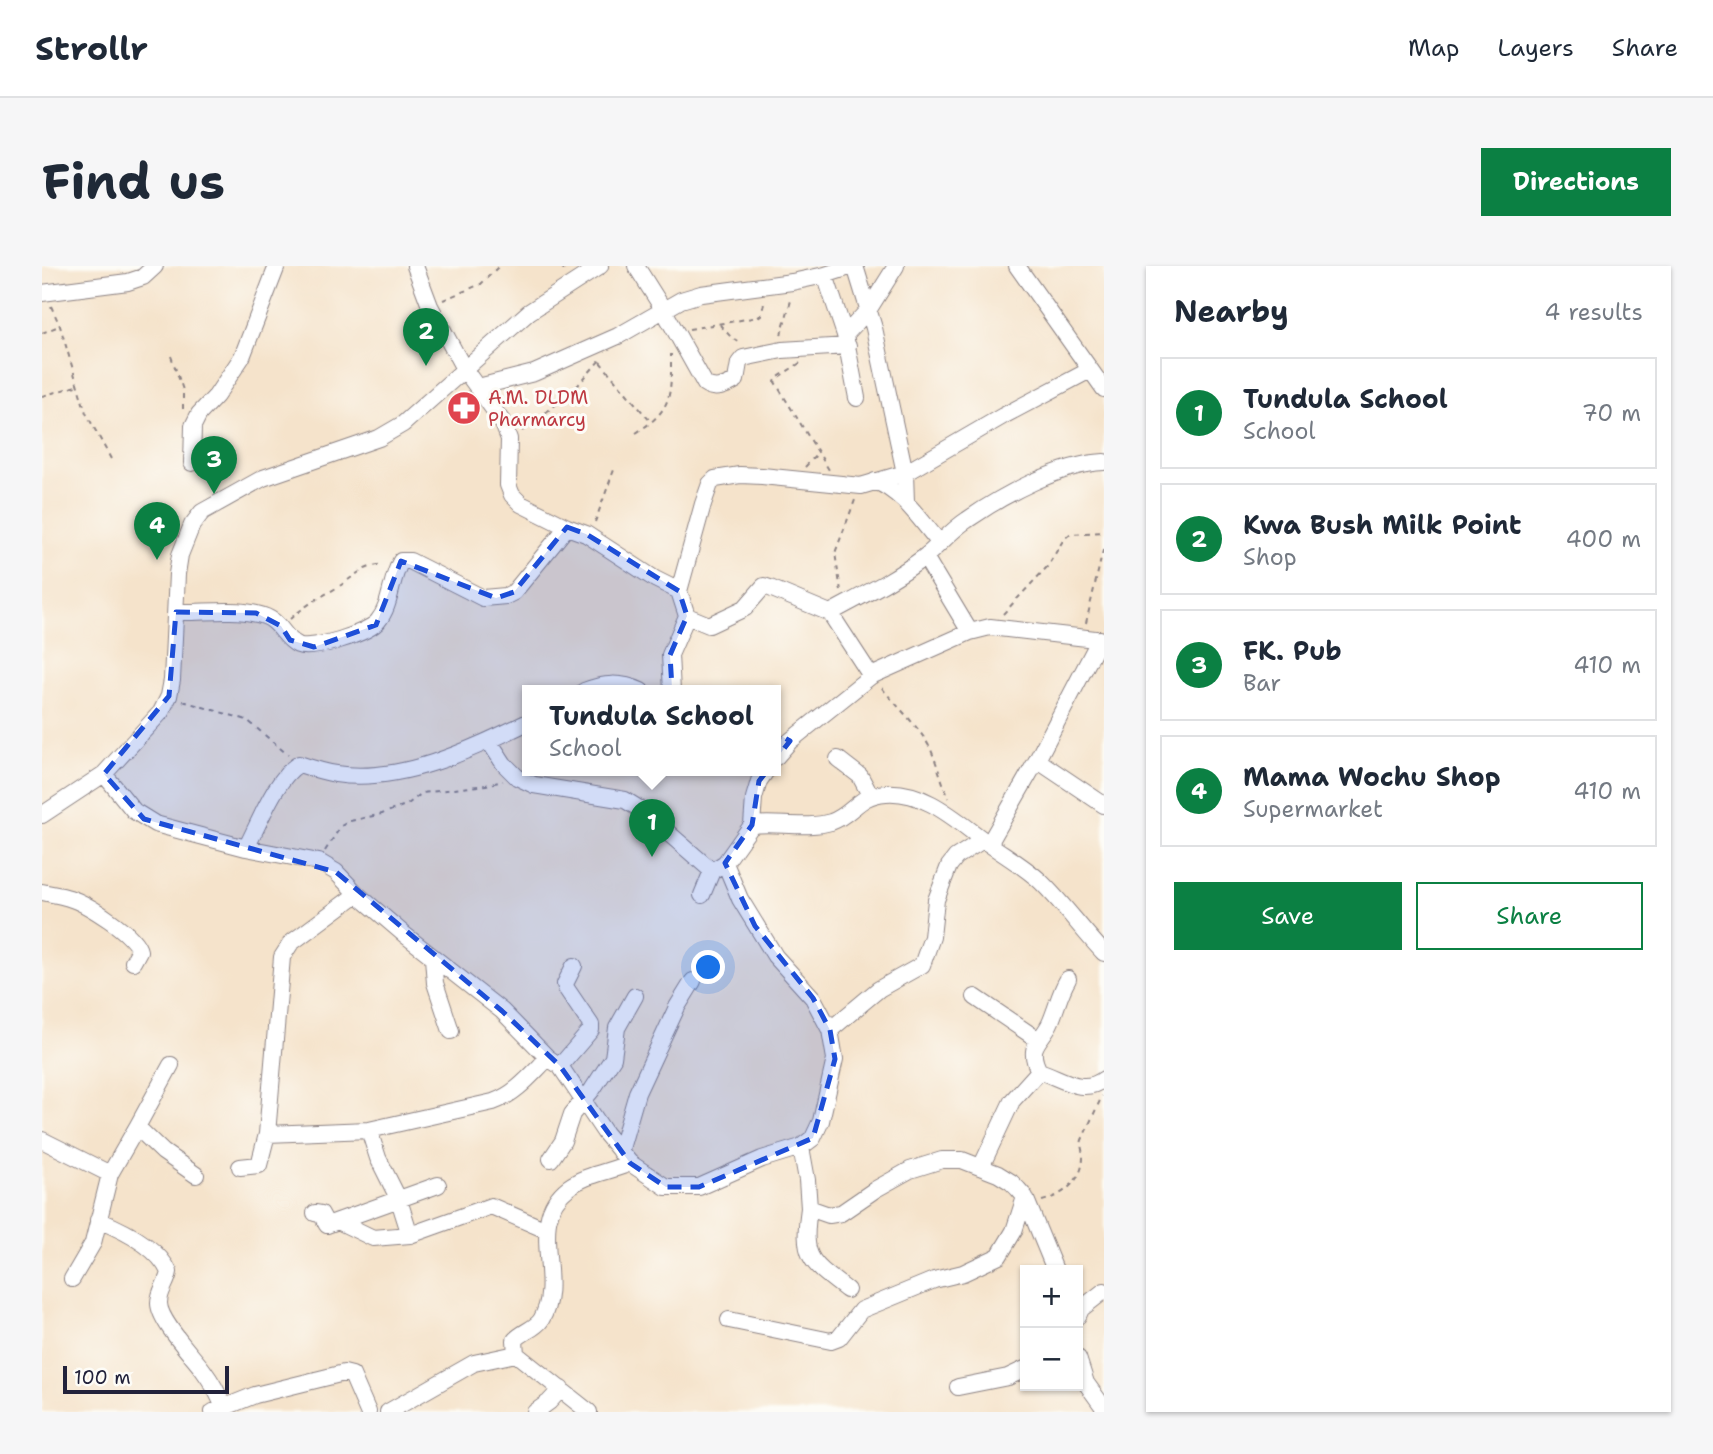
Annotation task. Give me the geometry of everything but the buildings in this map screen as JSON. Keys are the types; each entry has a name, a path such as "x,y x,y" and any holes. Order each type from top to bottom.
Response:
{"street":[{"path":"44,293 128,282 143,277 155,266"},
{"path":"192,463 193,426 199,414 216,396 242,358 276,266"},
{"path":"414,266 430,306 464,369 502,421 509,439 508,485 512,495 521,504 586,534 654,579 679,591"},
{"path":"42,815 104,774 161,712 169,696 172,680 180,555 192,525 202,512 262,478 379,438 403,424 528,312 600,266"},
{"path":"636,266 705,384 715,388 736,380 739,363 743,358 782,350 821,349 846,341 896,266"},
{"path":"478,387 534,373 618,336 681,300 701,294 792,282 854,266 869,309 905,473 906,502"},
{"path":"1017,266 1104,390"},
{"path":"825,275 846,341 857,398"},
{"path":"868,484 905,473 1003,416 1090,370"},
{"path":"837,609 925,557 967,520 1018,490 1090,463 1104,462"},
{"path":"672,685 670,654 687,617 679,591 706,494 715,479 740,475 887,486 906,502 939,542"},
{"path":"176,612 256,613 281,626 290,640 301,647 314,647 376,625 383,615 401,561 410,561 483,598 506,596 514,592 567,527"},
{"path":"925,557 971,632"},
{"path":"687,617 709,625 745,608 764,586 837,609 871,676"},
{"path":"783,737 871,676 971,632 990,627 1102,640 1037,760 986,842 956,857 949,866 936,900 932,937 922,965 879,989 830,1030"},
{"path":"599,685 622,685"},
{"path":"246,848 279,786 290,769 299,764 336,774 374,775 405,770 489,741 522,725"},
{"path":"104,774 134,811 144,819 246,848 319,862 336,872 433,958 502,1011 554,1062 625,1158 666,1187 699,1187 762,1160 801,1147 813,1138 821,1121 835,1059 830,1030 813,998 775,956 719,867 625,800 534,785 517,777 504,764 489,741"},
{"path":"838,759 860,776 870,795"},
{"path":"1037,760 1103,803"},
{"path":"702,895 719,867 752,825 754,798 762,776"},
{"path":"752,825 774,822 803,825 832,822 870,795 902,793 922,800 961,821 1026,869 1042,883 1104,953"},
{"path":"42,892 70,898 97,911 136,943 139,951 133,962"},
{"path":"240,1167 259,1165 267,1134 282,957 291,943 358,894"},
{"path":"433,958 435,983 451,1031"},
{"path":"267,1134 369,1130 505,1098 554,1062 591,1030 591,1025 566,988 565,984 574,966"},
{"path":"1068,979 1050,1024 1037,1039 1034,1062 1039,1071 1078,1086 1088,1087 1103,1080"},
{"path":"625,1158 637,1093 677,1007 693,981"},
{"path":"551,1159 563,1141 572,1114 613,1058 617,1028 635,996"},
{"path":"975,997 1037,1039"},
{"path":"72,1279 93,1243 110,1174 170,1065"},
{"path":"981,1167 1012,1101 1039,1071"},
{"path":"137,1127 163,1152 196,1175"},
{"path":"369,1130 378,1158 400,1199 410,1235"},
{"path":"42,1140 110,1174"},
{"path":"801,1147 807,1180 809,1209 805,1241 809,1256 817,1267 846,1290"},
{"path":"587,1411 516,1354 515,1339 542,1318 549,1295 546,1230 550,1214 560,1195 572,1185 625,1158"},
{"path":"809,1209 829,1215 841,1213 910,1170 942,1160 962,1160 1011,1182 1027,1203 1053,1265"},
{"path":"315,1213 321,1214 327,1225 438,1185"},
{"path":"729,1320 831,1341 839,1338 862,1310 934,1280 963,1273 999,1256 1006,1248 1027,1203"},
{"path":"338,1221 373,1238 410,1235 491,1206 546,1230"},
{"path":"98,1220 133,1238 151,1250 166,1265 169,1272 160,1292 159,1303 162,1314 182,1345 203,1369 219,1396 219,1410 255,1395 349,1373 368,1412"},
{"path":"1083,1308 1102,1297"},
{"path":"388,1412 474,1363 516,1354"},
{"path":"958,1387 1008,1377 1020,1371"},
{"path":"1083,1374 1086,1383 1104,1408"},
{"path":"535,1412 561,1389"}],"path":[{"path":"430,306 481,284 499,266"},
{"path":"782,350 782,330 792,303 792,282"},
{"path":"676,331 720,325 761,315 768,285"},
{"path":"44,293 60,326 86,413 111,459"},
{"path":"720,325 731,337 745,346"},
{"path":"42,333 60,326"},
{"path":"509,439 551,410 572,391 618,336"},
{"path":"821,349 777,378 775,383 837,483"},
{"path":"636,433 652,423 666,406 670,392 671,353"},
{"path":"171,356 183,390 183,414 193,426"},
{"path":"599,361 652,423"},
{"path":"42,396 77,386"},
{"path":"586,534 601,511 615,467"},
{"path":"837,609 835,553 868,484"},
{"path":"990,627 1047,567 1064,539 1070,534 1104,532"},
{"path":"1082,638 1104,547"},
{"path":"281,626 312,601 363,568 401,561"},
{"path":"871,676 923,737 932,752 951,801"},
{"path":"169,696 247,720 299,764"},
{"path":"319,862 344,823 382,814 408,804 422,793 486,785 517,777"},
{"path":"1027,1203 1068,1190 1083,1159 1082,1140 1102,1099 1103,1080"}],"highlighted area":[{"path":"567,527 586,534 679,591 687,616 670,655 673,705 744,715 790,741 759,781 752,825 725,863 755,926 813,998 830,1030 835,1059 813,1138 699,1187 666,1187 630,1163 560,1066 502,1011 336,872 144,819 104,774 169,696 176,612 256,613 281,626 290,640 314,647 376,625 401,561 496,598 514,592"}],"place":[{"name":"Kwa Bush Milk Point","path":"426,366"},
{"name":"A.M. DLDM Pharmarcy","path":"464,408"},
{"name":"FK. Pub","path":"214,494"},
{"name":"Mama Wochu Shop","path":"157,560"},
{"name":"Tundula School","path":"652,857"}]}
